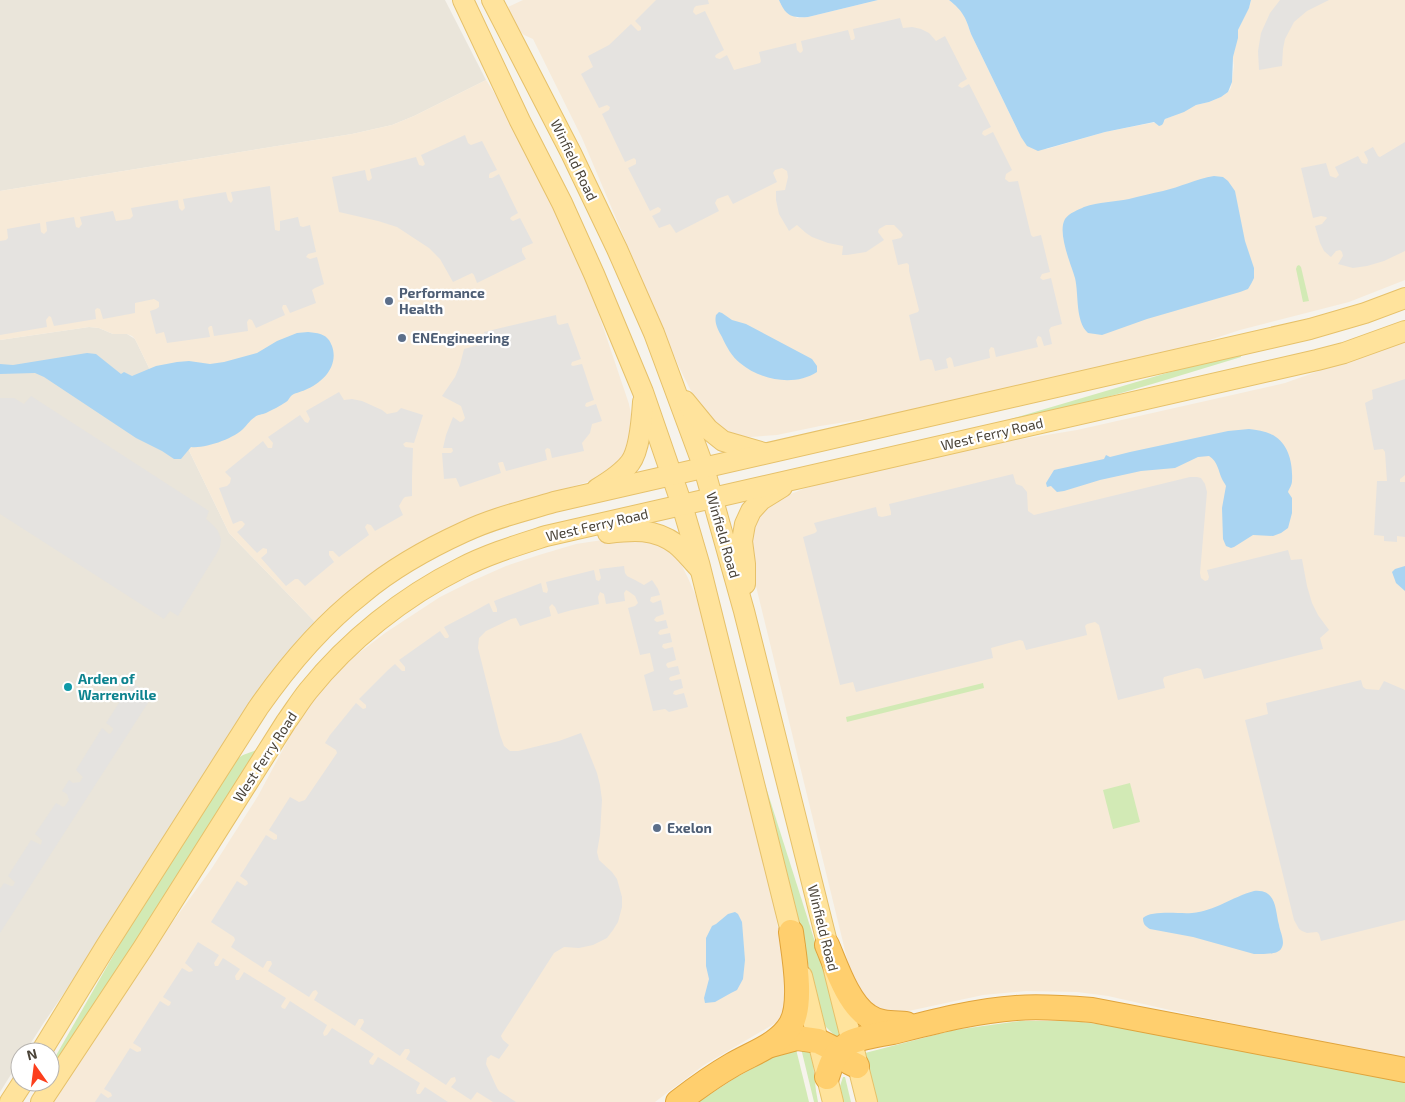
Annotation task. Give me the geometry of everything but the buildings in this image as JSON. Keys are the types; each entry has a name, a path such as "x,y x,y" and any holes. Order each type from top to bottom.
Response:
{"highway":[{"path":"678,1102 732,1065 769,1045 784,1034 791,1024 795,1010 797,972 791,932"},
{"path":"827,945 850,996 860,1011 869,1017 888,1023 912,1024 935,1021"},
{"path":"769,1045 797,1038 836,1045 974,1013 1016,1008 1054,1008 1092,1010 1405,1070"},
{"path":"836,1045 849,1062 858,1066"},
{"path":"828,1077 836,1045"}],"main road":[{"path":"463,0 520,121 562,203 643,392 682,505 701,570 791,932 836,1045"},
{"name":"Winfield Road","path":"492,0 572,153 617,249 654,333 704,468 744,610 827,945 836,1045"},
{"path":"47,1042 106,946 278,679 306,646 333,619 363,593 423,553 466,531 502,517 554,502 1310,329 1365,313 1405,298"},
{"name":"West Ferry Road","path":"41,1102 143,948 286,722 308,691 351,646 386,616 411,596 462,567 509,548 546,536 1316,360 1344,353 1405,331"},
{"path":"676,391 708,429 723,441 766,454"},
{"path":"590,494 631,462 639,439 643,416 643,392"},
{"path":"744,610 745,564 742,541 745,524 761,500 793,480"},
{"path":"546,536 632,530 654,532 676,544 701,570"},
{"path":"858,1066 866,1102"},
{"path":"828,1077 833,1102"}],"shaded area":[{"path":"0,0 445,0 486,80 392,125 352,134 0,191"},
{"path":"523,0 779,0 797,18 878,0 949,0 959,8 965,17 971,34 1021,137 1047,149 1105,132 1164,121 1196,105 1221,97 1228,92 1231,88 1234,66 1233,57 1238,30 1251,0 1405,0 1405,280 1349,302 1240,330 1176,351 923,410 820,426 777,435 733,436 723,432 705,415 692,393 679,367 582,138 533,39 524,35 518,29 506,8"},
{"path":"656,0 708,0 709,4 696,6 693,12 696,15 705,11 724,50 715,56 720,59 727,55 734,70 760,63 759,52 796,43 797,50 800,53 803,50 801,41 848,30 851,40 853,40 855,38 853,29 900,18 903,28 921,29 929,33 936,41 945,36 967,79 958,86 962,88 969,84 991,127 983,131 982,134 985,136 993,132 1012,170 1006,174 1005,179 1009,182 1018,181 1031,235 1033,237 1041,235 1050,272 1042,274 1040,278 1043,280 1051,278 1062,324 1051,327 1049,330 1052,344 1044,346 1041,337 1038,336 1036,340 1038,347 996,357 994,348 991,347 989,350 990,358 954,367 950,357 946,359 948,368 935,371 932,360 920,361 909,315 919,310 909,265 907,263 898,265 892,240 901,238 903,235 901,232 894,225 886,225 879,229 878,232 884,240 866,252 842,255 843,246 812,237 797,225 789,231 779,214 776,200 776,191 785,190 788,177 787,171 782,168 775,170 773,173 777,182 733,204 728,195 717,199 715,203 719,211 676,233 670,224 659,228 652,216 660,212 661,209 658,207 650,211 628,168 636,164 636,160 634,158 625,162 602,114 609,110 610,107 607,105 599,108 581,74 593,67 588,56 609,45 631,24 638,31 641,30 641,27 635,21"},
{"path":"1280,0 1329,0 1307,11 1294,22 1285,39 1282,66 1259,70 1258,51 1261,33 1270,13"},
{"path":"486,80 510,118 568,236 599,315 629,404 635,433 628,455 604,474 587,482 496,510 316,623 229,533 132,336 113,334 99,328 89,327 0,340 0,191 352,134 392,125"},
{"path":"465,135 468,143 471,145 482,141 497,170 490,173 489,178 499,174 518,213 510,219 513,221 520,218 533,243 522,248 526,259 477,283 472,273 453,282 440,259 429,248 397,227 339,212 332,177 365,170 367,180 369,181 372,178 370,169 416,157 419,165 423,166 425,164 421,155"},
{"path":"1405,142 1405,251 1384,261 1367,266 1353,268 1338,264 1343,256 1342,252 1340,250 1336,251 1331,257 1324,251 1320,243 1315,226 1322,224 1327,218 1321,216 1313,218 1301,168 1326,163 1330,176 1336,178 1339,175 1335,167 1358,156 1362,163 1367,164 1368,160 1364,152 1373,147 1380,157"},
{"path":"270,186 275,230 280,230 280,221 298,217 300,226 310,225 316,252 308,254 306,257 310,259 317,257 324,284 312,290 316,303 290,313 286,305 283,305 282,308 285,315 256,328 252,320 249,319 247,322 248,331 214,336 212,326 210,326 208,328 210,337 167,343 164,332 156,334 150,311 159,307 159,302 154,299 135,303 135,313 103,319 100,309 97,308 95,310 96,319 54,326 49,316 46,320 47,327 0,335 0,241 8,238 7,229 40,223 41,232 44,234 47,231 46,222 74,217 76,227 79,228 82,224 80,217 113,211 116,221 130,219 133,216 131,208 178,200 179,208 182,211 185,208 183,199 226,192 231,203 233,200 231,192"},
{"path":"556,315 559,325 568,323 581,359 572,362 571,365 582,364 594,400 586,403 585,406 596,404 602,421 592,424 590,433 582,443 584,451 552,458 550,449 547,448 545,450 547,460 506,471 503,462 501,462 498,463 501,473 460,487 456,478 444,479 442,453 451,453 453,451 452,448 443,448 446,435 453,417 460,422 465,418 461,406 442,396 455,377 464,349 486,343 487,340 484,332"},
{"path":"89,327 99,328 113,334 127,334 135,339 229,533 316,623 31,1042 10,1042 10,1076 0,1092 0,340"},
{"path":"1405,340 1405,1059 1108,996 1077,992 1026,991 983,995 890,1015 868,1008 852,979 753,574 749,539 760,511 786,496 803,489 851,474 974,447 1077,430 1285,383"},
{"path":"1405,379 1405,475 1400,479 1400,482 1405,482 1405,537 1397,536 1397,542 1384,541 1384,536 1374,535 1377,481 1387,481 1385,452 1383,449 1374,450 1365,403 1373,399 1372,390"},
{"path":"339,392 344,400 362,401 387,414 397,412 401,408 423,415 414,443 406,442 403,444 405,447 413,448 412,496 405,497 399,506 403,515 375,531 371,525 367,524 365,527 369,535 339,557 333,551 329,551 329,555 334,562 305,586 298,579 295,579 286,586 261,558 267,553 267,549 263,548 257,553 237,532 245,524 240,521 233,524 219,488 230,483 231,478 225,472 263,441 268,448 272,448 273,443 268,437 300,415 308,423 310,419 306,411"},
{"path":"31,396 209,511 206,519 218,531 221,539 220,547 178,616 170,611 164,619 0,514 0,398 14,398 24,404"},
{"path":"1013,474 1016,484 1022,486 1027,492 1028,511 1034,515 1190,477 1201,478 1207,492 1201,578 1205,581 1208,580 1207,570 1288,550 1291,560 1302,559 1312,603 1329,630 1320,638 1323,649 1204,679 1201,669 1197,668 1164,677 1165,688 1118,700 1099,625 1095,622 1085,626 1087,635 1026,650 1023,641 1020,640 991,648 993,658 856,692 853,682 840,685 803,537 817,531 814,523 876,507 878,516 891,515 889,504"},
{"path":"643,536 676,554 701,608 762,842 792,1001 779,1021 704,1065 655,1102 53,1102 145,960 212,868 258,796 303,712 329,680 355,656 385,633 440,597 506,566 576,544"},
{"path":"624,566 627,576 644,585 652,580 658,589 660,595 651,597 650,601 653,603 661,600 664,614 656,617 654,620 657,622 666,620 668,628 660,630 658,633 660,635 670,633 672,642 663,644 662,647 665,649 673,647 676,660 666,665 668,668 678,666 680,674 669,679 671,681 681,679 683,688 674,691 673,694 684,693 688,707 669,712 665,709 653,711 644,675 654,671 650,653 640,655 628,608 638,603 635,596 626,590 624,593 625,601 606,604 604,594 600,592 598,597 599,604 558,614 552,604 549,607 551,616 520,626 516,618 511,619 486,631 479,638 478,648 504,746 510,751 518,751 559,741 581,733 600,785 602,800 597,852 599,860 617,879 622,897 622,907 618,922 607,938 593,945 579,948 564,947 554,953 501,1036 509,1045 499,1059 491,1055 487,1058 486,1064 497,1088 516,1102 493,1102 477,1092 471,1100 451,1087 456,1081 455,1077 451,1078 446,1085 406,1059 410,1052 409,1049 405,1049 400,1056 360,1029 364,1022 363,1019 359,1019 355,1026 314,1000 318,993 316,990 309,997 268,971 272,964 271,961 267,961 263,968 231,947 235,940 234,937 211,922 237,881 245,886 248,884 240,876 266,835 274,840 277,839 277,835 269,830 290,797 299,802 305,800 337,753 336,750 325,743 330,735 356,703 363,709 366,708 366,705 359,699 395,664 402,671 405,671 405,667 399,660 440,631 445,638 448,638 449,636 444,627 489,603 493,612 497,612 494,601 541,583 543,592 547,593 546,582 594,570 596,580 599,581 601,578 599,569"},
{"path":"1361,680 1363,687 1366,689 1379,690 1384,681 1405,690 1405,920 1321,941 1317,932 1307,933 1302,931 1294,920 1245,720 1268,714 1266,703"},
{"path":"132,683 153,695 0,933 0,889 4,883 13,886 15,882 8,876 31,840 41,845 42,840 35,834 56,803 63,807 69,800 67,794 62,791 69,780 73,783 80,782 83,777 76,770 102,728 109,734 113,730 106,723"},
{"path":"198,942 219,955 214,963 215,966 218,966 223,958 240,969 235,976 236,980 239,980 244,972 286,998 281,1006 282,1008 285,1009 290,1001 327,1025 323,1033 324,1036 332,1028 374,1054 369,1061 370,1064 373,1065 378,1057 420,1083 416,1091 417,1094 420,1094 425,1087 448,1102 95,1102 101,1093 108,1098 112,1096 111,1093 104,1089 130,1048 137,1052 141,1051 141,1048 133,1043 160,1001 168,1006 170,1005 171,1002 163,997 182,968 189,972 193,971 185,963"}],"green space":[{"path":"1299,265 1309,301 1303,302 1296,269"},
{"path":"1241,353 1241,357 1155,383 1011,422 1011,419 1211,360"},
{"path":"983,683 984,688 847,722 846,717"},
{"path":"259,749 60,1059 60,1049 137,914 235,760"},
{"path":"764,781 829,986 841,1036 836,1037 823,1024"},
{"path":"1130,783 1140,822 1113,829 1103,790"},
{"path":"1020,1021 1074,1021 1257,1050 1405,1082 1405,1102 875,1102 865,1053 954,1030"},
{"path":"800,1044 811,1044 818,1102 814,1102"},
{"path":"795,1045 809,1102 698,1102 735,1078"},
{"path":"843,1077 845,1077 851,1102 842,1102 840,1086"}],"water":[{"path":"779,0 878,0 802,17 787,13"},
{"path":"949,0 1251,0 1238,30 1233,57 1232,82 1228,92 1221,97 1196,105 1165,119 1161,126 1154,122 1105,132 1038,151 1027,146 1021,137 971,34 966,19 961,11"},
{"path":"1214,176 1223,177 1235,191 1245,241 1254,268 1254,278 1248,289 1147,319 1102,335 1088,333 1079,315 1075,278 1064,240 1063,225 1065,219 1074,212 1090,205 1129,199"},
{"path":"719,312 812,359 817,366 817,372 808,377 798,379 777,380 748,369 734,358 725,344 716,324 716,315"},
{"path":"308,332 326,337 334,353 328,373 318,383 292,395 287,402 256,416 240,432 227,439 212,445 191,447 181,459 174,459 136,438 44,377 35,373 0,374 0,364 13,365 87,353 96,354 121,374 124,372 132,376 156,366 177,362 189,361 210,364 224,362 257,353 277,341 297,333"},
{"path":"1249,429 1273,435 1283,444 1291,461 1292,481 1288,492 1292,498 1292,513 1288,528 1273,536 1253,535 1234,547 1226,546 1223,539 1222,508 1226,486 1216,464 1209,456 1198,457 1175,468 1141,471 1100,480 1064,491 1057,492 1051,486 1047,487 1046,483 1054,470 1104,459 1106,455 1110,457 1228,431"},
{"path":"1405,566 1405,591 1396,583 1392,572"},
{"path":"1254,891 1267,893 1274,902 1283,940 1279,951 1269,954 1254,954 1193,937 1150,929 1143,922 1143,918 1153,914 1192,913 1208,910"},
{"path":"735,912 742,922 745,960 743,979 737,990 715,1002 705,1003 704,998 709,979 706,966 706,938 712,926 728,914"}],"place":[{"name":"Performance Health","path":"389,301"},
{"name":"ENEngineering","path":"402,338"},
{"name":"Arden of Warrenville","path":"68,687"},
{"name":"Exelon","path":"657,828"}]}
